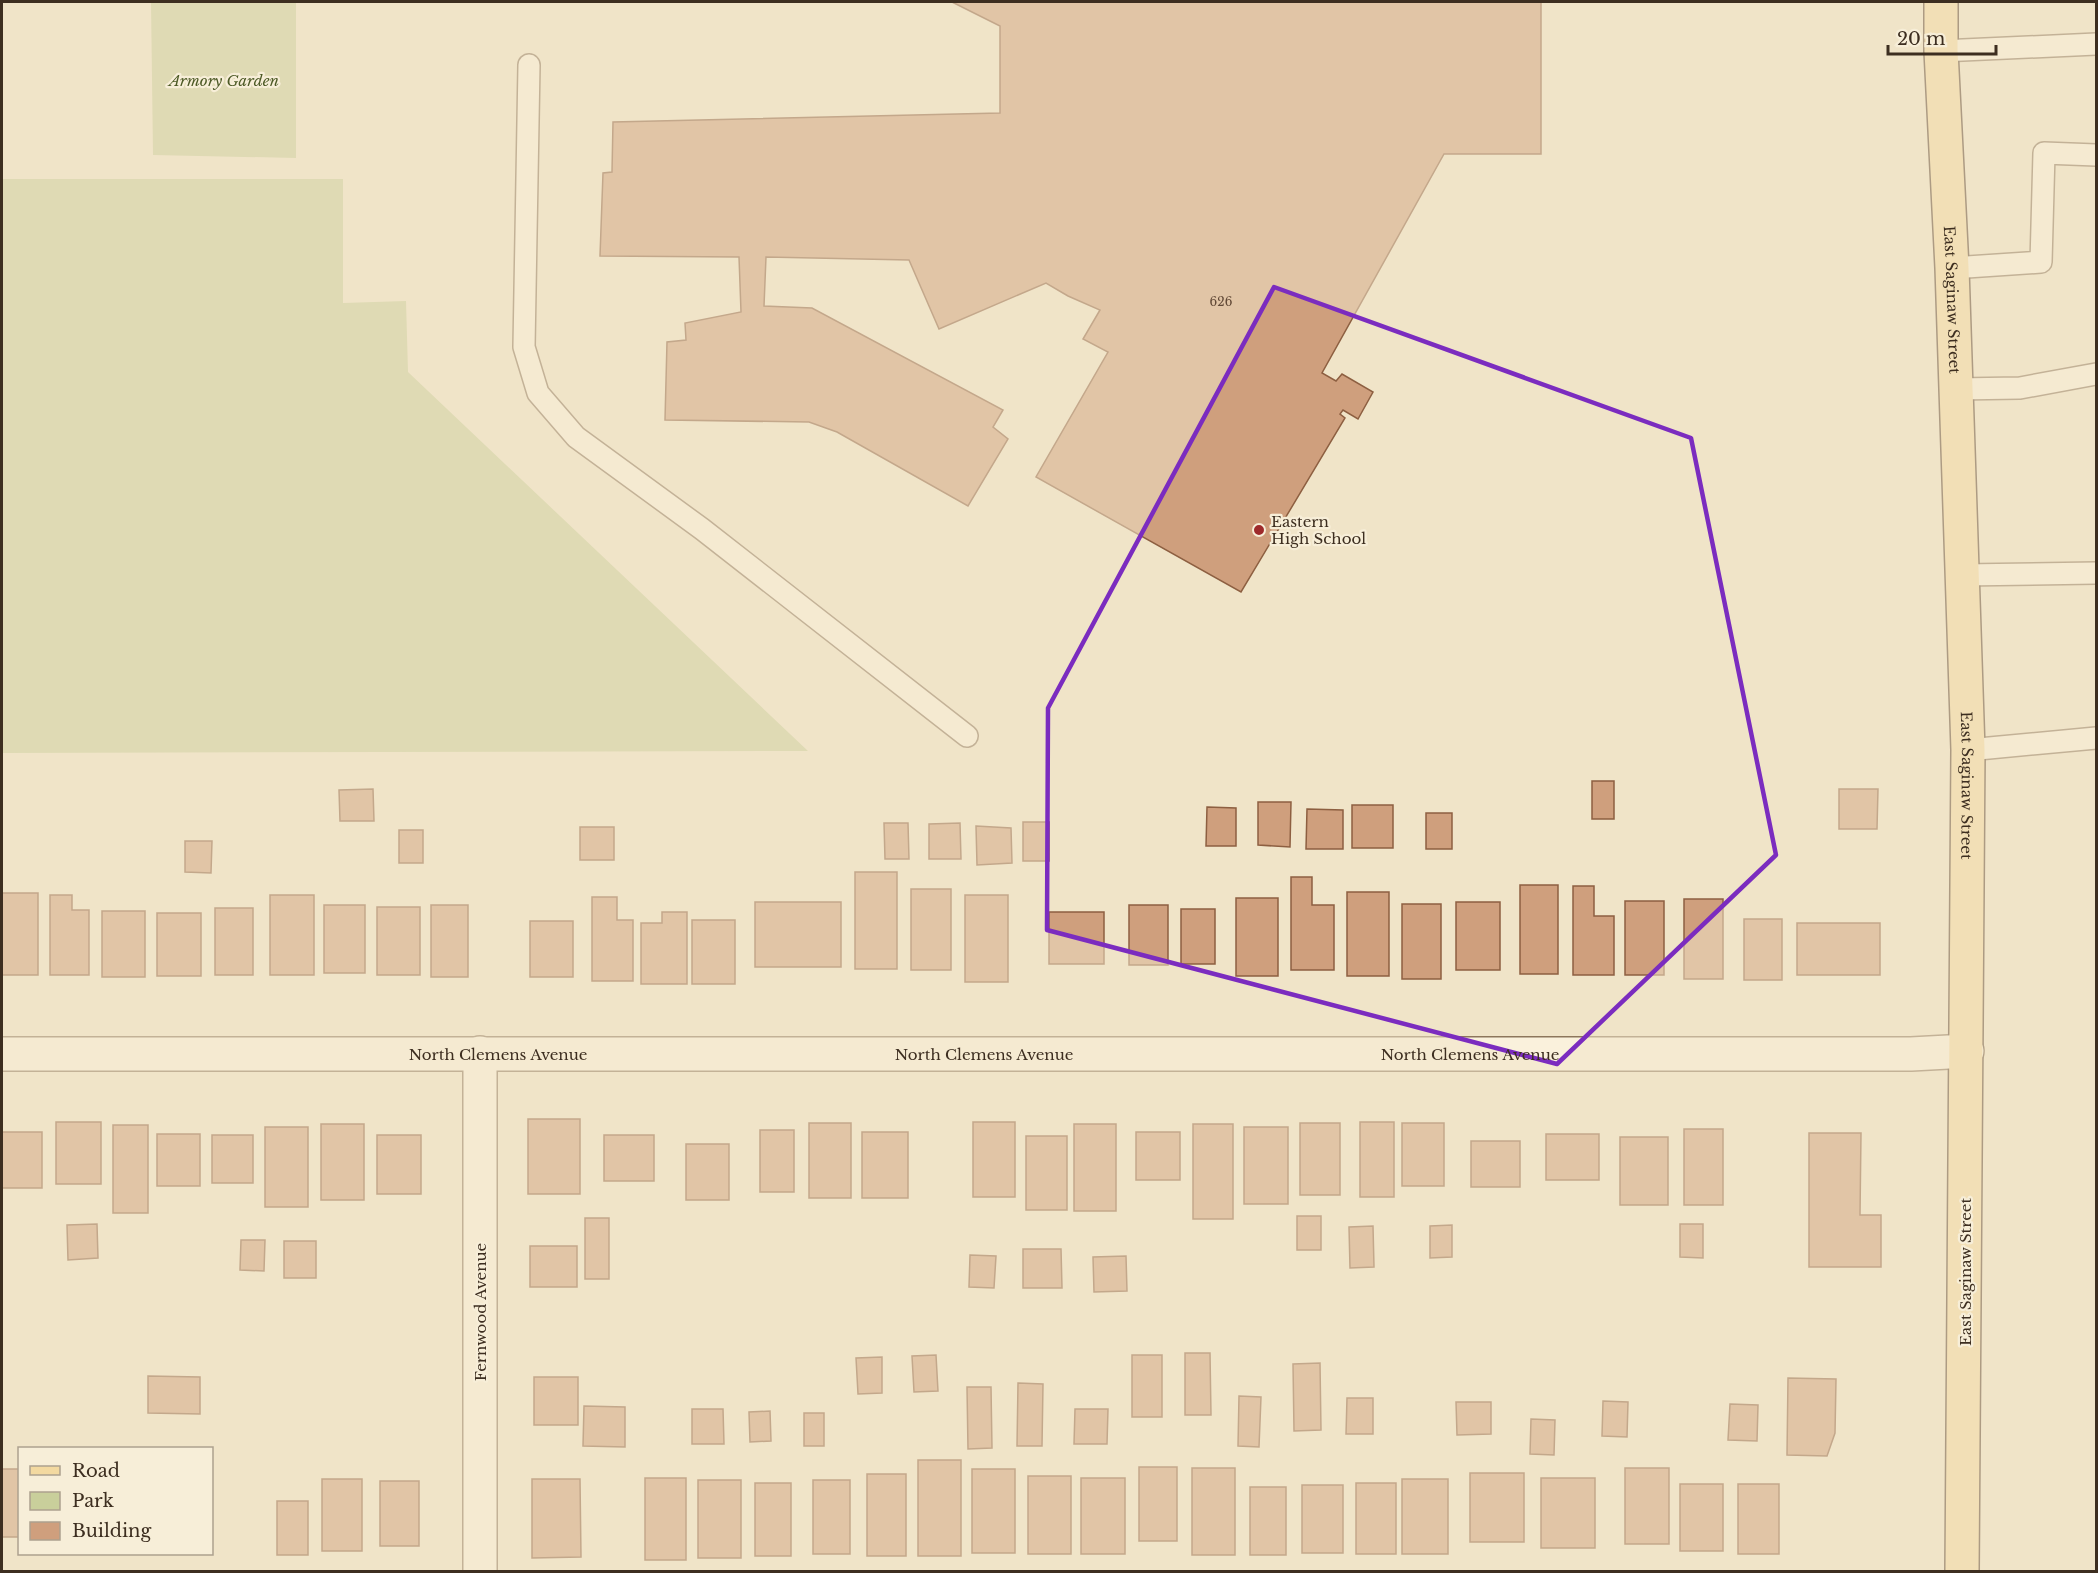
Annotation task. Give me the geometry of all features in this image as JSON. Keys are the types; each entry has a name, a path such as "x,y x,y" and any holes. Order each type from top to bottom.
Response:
{"main road":[{"name":"East Saginaw Street","path":"1941,2 1968,750 1962,1572"}],"street":[{"name":"North Clemens Avenue","path":"2,1054 1911,1054 1967,1051"},
{"name":"Fernwood Avenue","path":"480,1053 480,1572"}],"lane":[{"path":"1941,51 2097,44"},
{"path":"529,65 524,347 538,393 576,437 702,529 967,736"},
{"path":"1952,268 2041,262 2044,153 2097,154"},
{"path":"1956,389 2020,388 2097,374"},
{"path":"1962,575 2097,573"},
{"path":"1968,750 2097,738"}],"highlighted area":[{"path":"1274,287 1691,438 1776,855 1557,1064 1047,930 1048,708"}],"green space":[{"name":"Armory Garden","path":"151,2 296,2 296,158 153,155"},
{"path":"2,179 343,179 343,303 406,301 408,372 808,751 2,753"}],"building":[{"path":"952,2 1541,2 1541,154 1444,154 1322,373 1336,381 1342,374 1373,392 1358,419 1343,410 1340,414 1345,418 1241,592 1036,477 1108,352 1083,339 1100,310 1046,283 939,329 909,260 766,257 764,306 812,308 1003,410 993,427 1008,439 968,506 837,432 809,422 665,420 667,342 686,340 685,323 741,312 739,257 600,256 603,173 612,172 613,122 1000,113 1000,26"},
{"path":"1592,781 1614,781 1614,819 1592,819"},
{"path":"373,789 374,821 340,821 339,790"},
{"path":"1839,789 1878,789 1877,829 1839,829"},
{"path":"1258,802 1291,802 1290,847 1258,845"},
{"path":"1352,805 1393,805 1393,848 1352,848"},
{"path":"1207,807 1236,808 1236,846 1206,846"},
{"path":"1307,809 1343,810 1343,849 1306,849"},
{"path":"1426,813 1452,813 1452,849 1426,849"},
{"path":"1023,822 1049,822 1049,861 1023,861"},
{"path":"884,823 908,823 909,859 885,859"},
{"path":"960,823 961,859 929,859 929,824"},
{"path":"976,826 1011,828 1012,863 977,865"},
{"path":"580,827 614,827 614,860 580,860"},
{"path":"399,830 423,830 423,863 399,863"},
{"path":"185,841 212,841 211,873 185,872"},
{"path":"855,872 897,872 897,969 855,969"},
{"path":"1291,877 1312,877 1312,905 1334,905 1334,970 1291,970"},
{"path":"1520,885 1558,885 1558,974 1520,974"},
{"path":"1573,886 1594,886 1594,916 1614,916 1614,975 1573,975"},
{"path":"911,889 951,889 951,970 911,970"},
{"path":"1347,892 1389,892 1389,976 1347,976"},
{"path":"2,893 38,893 38,975 2,975"},
{"path":"50,895 72,895 72,910 89,910 89,975 50,975"},
{"path":"270,895 314,895 314,975 270,975"},
{"path":"965,895 1008,895 1008,982 965,982"},
{"path":"592,897 617,897 617,920 633,920 633,981 592,981"},
{"path":"1236,898 1278,898 1278,976 1236,976"},
{"path":"1684,899 1723,899 1723,979 1684,979"},
{"path":"1625,901 1664,901 1664,975 1625,975"},
{"path":"755,902 841,902 841,967 755,967"},
{"path":"1456,902 1500,902 1500,970 1456,970"},
{"path":"1402,904 1441,904 1441,979 1402,979"},
{"path":"324,905 365,905 365,973 324,973"},
{"path":"431,905 468,905 468,977 431,977"},
{"path":"1129,905 1168,905 1168,965 1129,965"},
{"path":"377,907 420,907 420,975 377,975"},
{"path":"215,908 253,908 253,975 215,975"},
{"path":"1181,909 1215,909 1215,964 1181,964"},
{"path":"102,911 145,911 145,977 102,977"},
{"path":"662,912 687,912 687,984 641,984 641,923 662,923"},
{"path":"1049,912 1104,912 1104,964 1049,964"},
{"path":"157,913 201,913 201,976 157,976"},
{"path":"1744,919 1782,919 1782,980 1744,980"},
{"path":"692,920 735,920 735,984 692,984"},
{"path":"530,921 573,921 573,977 530,977"},
{"path":"1797,923 1880,923 1880,975 1797,975"},
{"path":"528,1119 580,1119 580,1194 528,1194"},
{"path":"56,1122 101,1122 101,1184 56,1184"},
{"path":"973,1122 1015,1122 1015,1197 973,1197"},
{"path":"1360,1122 1394,1122 1394,1197 1360,1197"},
{"path":"809,1123 851,1123 851,1198 809,1198"},
{"path":"1300,1123 1340,1123 1340,1195 1300,1195"},
{"path":"1402,1123 1444,1123 1444,1186 1402,1186"},
{"path":"321,1124 364,1124 364,1200 321,1200"},
{"path":"1074,1124 1116,1124 1116,1211 1074,1211"},
{"path":"1193,1124 1233,1124 1233,1219 1193,1219"},
{"path":"113,1125 148,1125 148,1213 113,1213"},
{"path":"265,1127 308,1127 308,1207 265,1207"},
{"path":"1244,1127 1288,1127 1288,1204 1244,1204"},
{"path":"1684,1129 1723,1129 1723,1205 1684,1205"},
{"path":"760,1130 794,1130 794,1192 760,1192"},
{"path":"2,1132 42,1132 42,1188 2,1188"},
{"path":"862,1132 908,1132 908,1198 862,1198"},
{"path":"1136,1132 1180,1132 1180,1180 1136,1180"},
{"path":"1809,1133 1861,1133 1860,1215 1881,1215 1881,1267 1809,1267"},
{"path":"157,1134 200,1134 200,1186 157,1186"},
{"path":"1546,1134 1599,1134 1599,1180 1546,1180"},
{"path":"212,1135 253,1135 253,1183 212,1183"},
{"path":"377,1135 421,1135 421,1194 377,1194"},
{"path":"604,1135 654,1135 654,1181 604,1181"},
{"path":"1026,1136 1067,1136 1067,1210 1026,1210"},
{"path":"1620,1137 1668,1137 1668,1205 1620,1205"},
{"path":"1471,1141 1520,1141 1520,1187 1471,1187"},
{"path":"686,1144 729,1144 729,1200 686,1200"},
{"path":"1297,1216 1321,1216 1321,1250 1297,1250"},
{"path":"585,1218 609,1218 609,1279 585,1279"},
{"path":"97,1224 98,1258 68,1260 67,1225"},
{"path":"1680,1224 1703,1224 1703,1258 1680,1257"},
{"path":"1452,1225 1452,1257 1430,1258 1430,1226"},
{"path":"1373,1226 1374,1267 1350,1268 1349,1227"},
{"path":"241,1240 265,1240 264,1271 240,1270"},
{"path":"284,1241 316,1241 316,1278 284,1278"},
{"path":"530,1246 577,1246 577,1287 530,1287"},
{"path":"1023,1249 1061,1249 1062,1288 1023,1288"},
{"path":"970,1255 996,1256 994,1288 969,1287"},
{"path":"1126,1256 1127,1291 1094,1292 1093,1257"},
{"path":"1185,1353 1210,1353 1211,1415 1185,1415"},
{"path":"936,1355 938,1391 914,1392 912,1356"},
{"path":"1132,1355 1162,1355 1162,1417 1132,1417"},
{"path":"882,1357 882,1393 858,1394 856,1358"},
{"path":"1320,1363 1321,1430 1294,1431 1293,1364"},
{"path":"148,1376 200,1377 200,1414 148,1413"},
{"path":"534,1377 578,1377 578,1425 534,1425"},
{"path":"1788,1378 1836,1379 1835,1433 1827,1456 1787,1455"},
{"path":"1018,1383 1043,1384 1042,1446 1017,1446"},
{"path":"967,1387 991,1387 992,1448 968,1449"},
{"path":"1239,1396 1261,1397 1259,1447 1238,1446"},
{"path":"1347,1398 1373,1398 1373,1434 1346,1434"},
{"path":"1603,1401 1628,1402 1627,1437 1602,1436"},
{"path":"1456,1402 1491,1402 1491,1434 1457,1435"},
{"path":"1730,1404 1758,1405 1757,1441 1728,1440"},
{"path":"584,1406 625,1407 625,1447 583,1446"},
{"path":"692,1409 723,1409 724,1444 692,1444"},
{"path":"1075,1409 1108,1409 1107,1444 1074,1444"},
{"path":"770,1411 771,1441 750,1442 749,1412"},
{"path":"804,1413 824,1413 824,1446 804,1446"},
{"path":"1531,1419 1555,1420 1554,1455 1530,1454"},
{"path":"918,1460 961,1460 961,1556 918,1556"},
{"path":"1139,1467 1177,1467 1177,1541 1139,1541"},
{"path":"1192,1468 1235,1468 1235,1555 1192,1555"},
{"path":"1625,1468 1669,1468 1669,1544 1625,1544"},
{"path":"2,1469 18,1469 18,1537 2,1537"},
{"path":"972,1469 1015,1469 1015,1553 972,1553"},
{"path":"1470,1473 1524,1473 1524,1542 1470,1542"},
{"path":"867,1474 906,1474 906,1556 867,1556"},
{"path":"1028,1476 1071,1476 1071,1554 1028,1554"},
{"path":"645,1478 686,1478 686,1560 645,1560"},
{"path":"1081,1478 1125,1478 1125,1554 1081,1554"},
{"path":"1541,1478 1595,1478 1595,1548 1541,1548"},
{"path":"322,1479 362,1479 362,1551 322,1551"},
{"path":"532,1479 580,1479 581,1557 532,1558"},
{"path":"1402,1479 1448,1479 1448,1554 1402,1554"},
{"path":"698,1480 741,1480 741,1558 698,1558"},
{"path":"813,1480 850,1480 850,1554 813,1554"},
{"path":"380,1481 419,1481 419,1546 380,1546"},
{"path":"755,1483 791,1483 791,1556 755,1556"},
{"path":"1356,1483 1396,1483 1396,1554 1356,1554"},
{"path":"1680,1484 1723,1484 1723,1551 1680,1551"},
{"path":"1738,1484 1779,1484 1779,1554 1738,1554"},
{"path":"1302,1485 1343,1485 1343,1553 1302,1553"},
{"path":"1250,1487 1286,1487 1286,1555 1250,1555"},
{"path":"277,1501 308,1501 308,1555 277,1555"}],"place":[{"name":"Eastern High School","path":"1259,530"}]}
